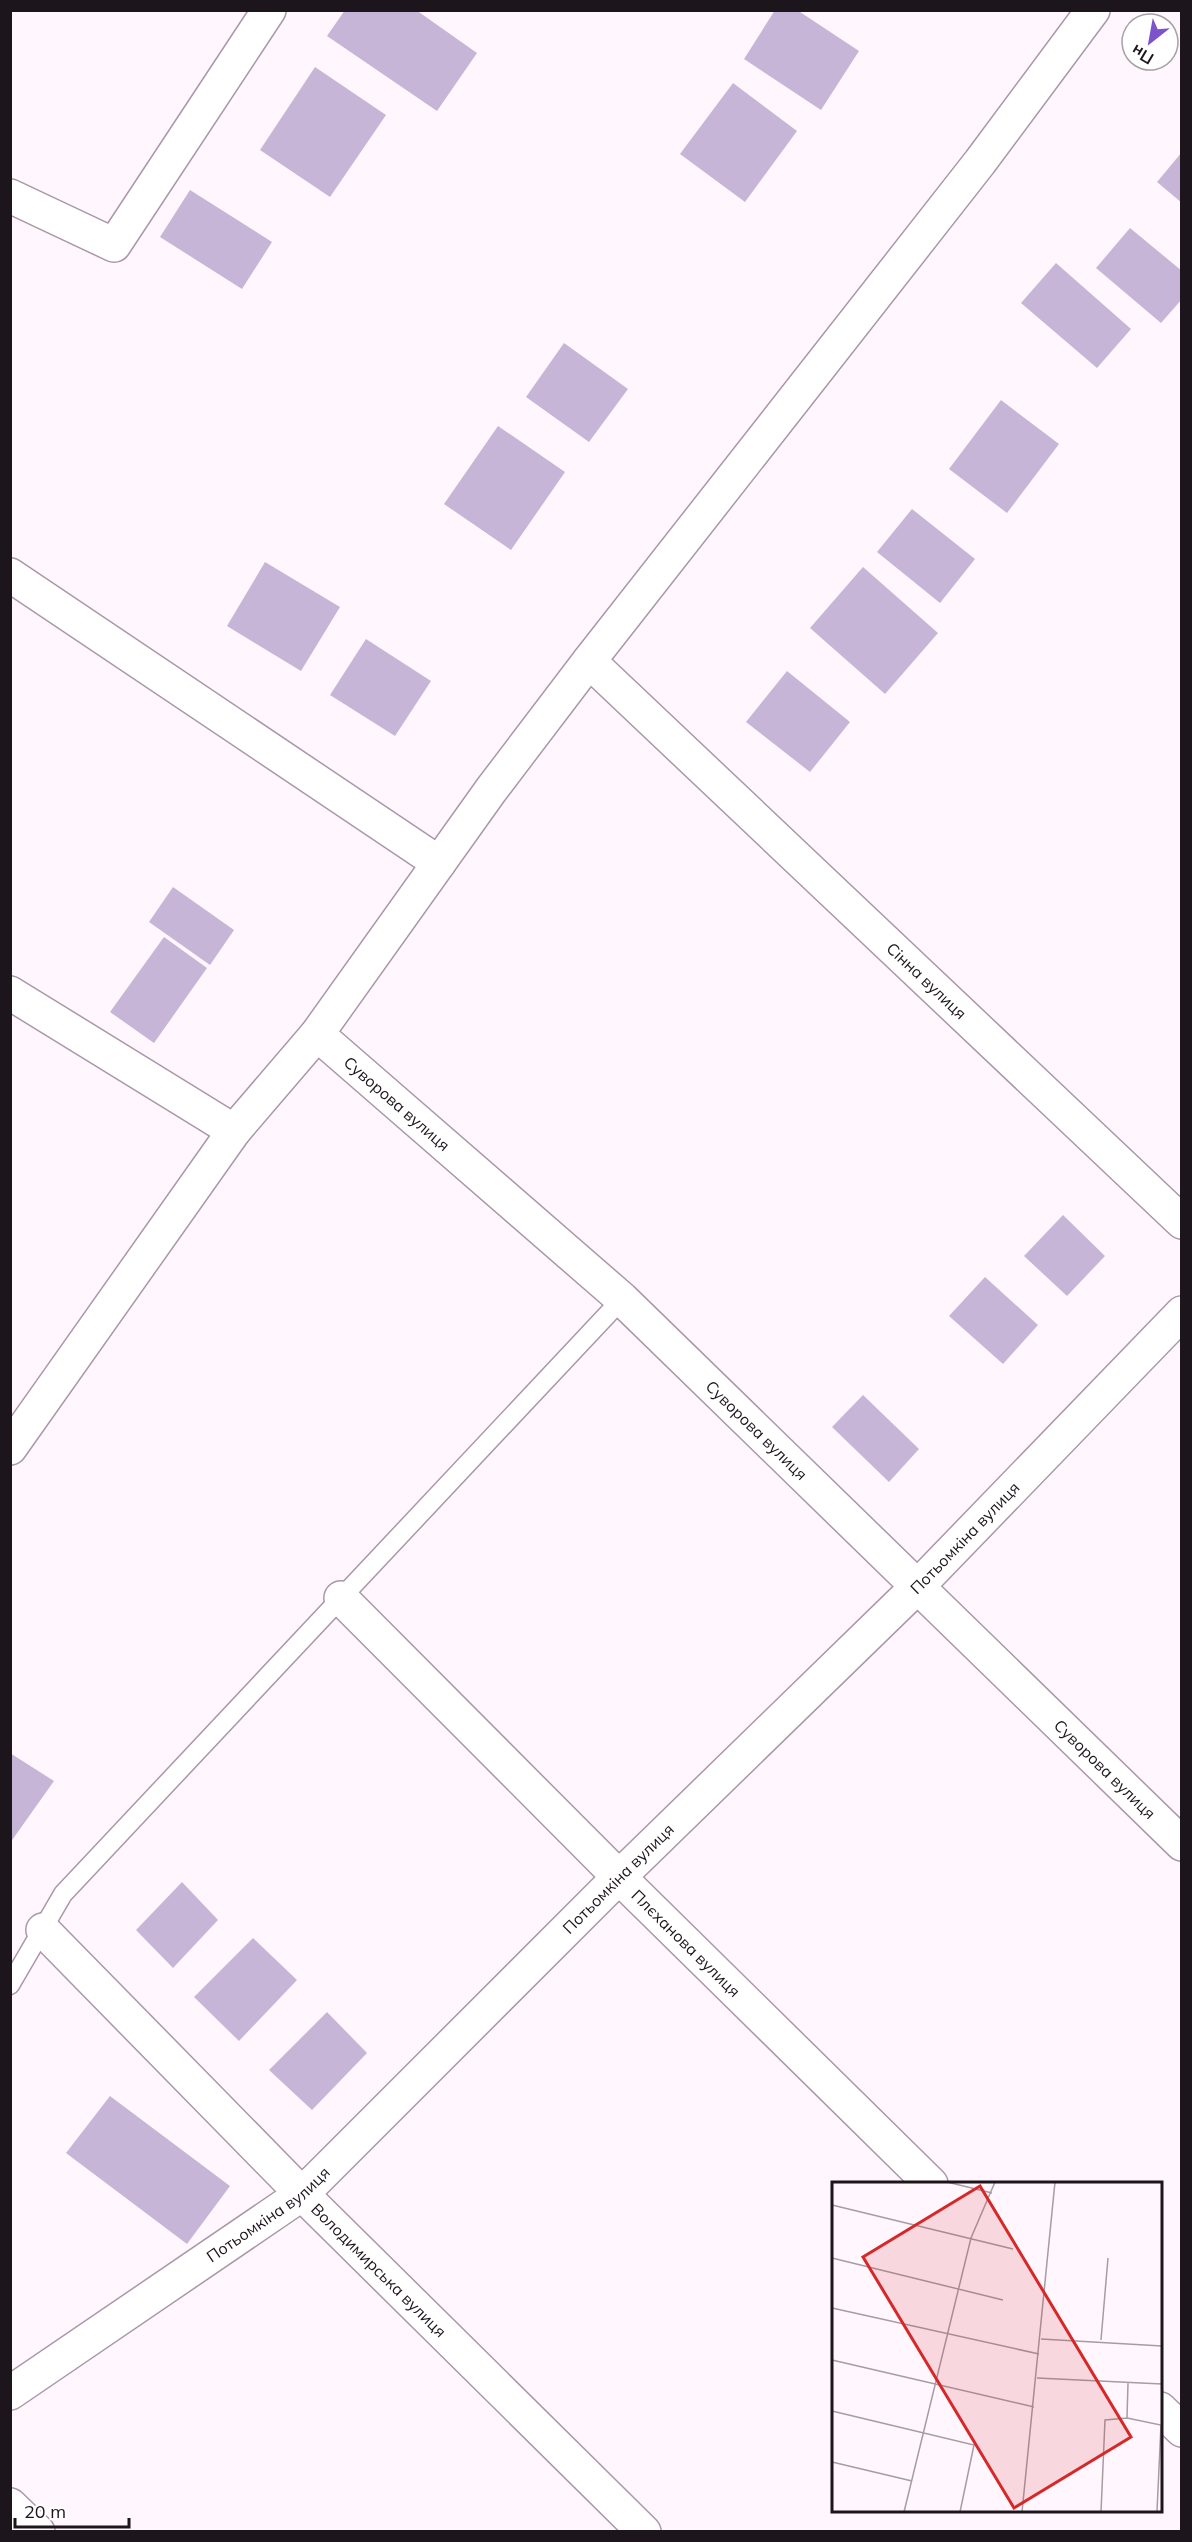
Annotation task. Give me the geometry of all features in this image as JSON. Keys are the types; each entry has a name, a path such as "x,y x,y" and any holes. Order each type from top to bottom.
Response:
{"street":[{"path":"10,196 114,245 269,10"},
{"path":"10,1448 234,1131 317,1034 491,790 589,660 980,162 1093,10"},
{"path":"10,575 439,864"},
{"name":"Сінна вулиця","path":"589,660 1182,1222"},
{"path":"10,993 234,1131"},
{"name":"Суворова вулиця","path":"317,1034 622,1299 1182,1844"},
{"name":"Потьомкіна вулиця","path":"10,2393 302,2194 619,1877 918,1586 1182,1313"},
{"name":"Плєханова вулиця","path":"341,1598 619,1877 929,2182"},
{"name":"Володимирська вулиця","path":"43,1930 302,2194 644,2532"},
{"path":"1162,2410 1182,2430"},
{"path":"10,2505 38,2532"}],"lane":[{"path":"10,1985 63,1894 622,1299"}],"building":[{"path":"345,10 416,10 477,53 437,111 327,36"},
{"path":"775,10 797,10 859,51 821,110 744,59"},
{"path":"315,67 386,115 330,197 260,150"},
{"path":"733,83 797,131 745,202 680,154"},
{"path":"1182,152 1182,203 1157,182"},
{"path":"190,190 272,242 242,289 160,237"},
{"path":"1130,228 1182,271 1182,299 1161,323 1096,268"},
{"path":"1056,263 1131,329 1097,368 1021,303"},
{"path":"564,343 628,389 589,442 526,397"},
{"path":"1001,400 1059,444 1007,513 949,469"},
{"path":"498,426 565,472 511,550 444,504"},
{"path":"912,509 975,559 940,603 877,552"},
{"path":"265,562 340,607 301,671 227,626"},
{"path":"863,567 938,633 885,694 810,628"},
{"path":"366,639 431,681 395,736 330,695"},
{"path":"787,671 850,722 810,772 746,722"},
{"path":"173,887 234,930 210,965 149,922"},
{"path":"164,937 207,968 154,1043 110,1012"},
{"path":"1063,1215 1105,1256 1067,1296 1024,1256"},
{"path":"985,1277 1038,1325 1003,1364 949,1316"},
{"path":"863,1395 919,1449 889,1482 832,1427"},
{"path":"10,1753 54,1781 10,1843"},
{"path":"182,1882 218,1920 173,1968 136,1930"},
{"path":"253,1938 297,1980 239,2041 194,1997"},
{"path":"327,2012 367,2053 312,2110 269,2070"},
{"path":"110,2096 230,2186 187,2244 66,2153"}]}
